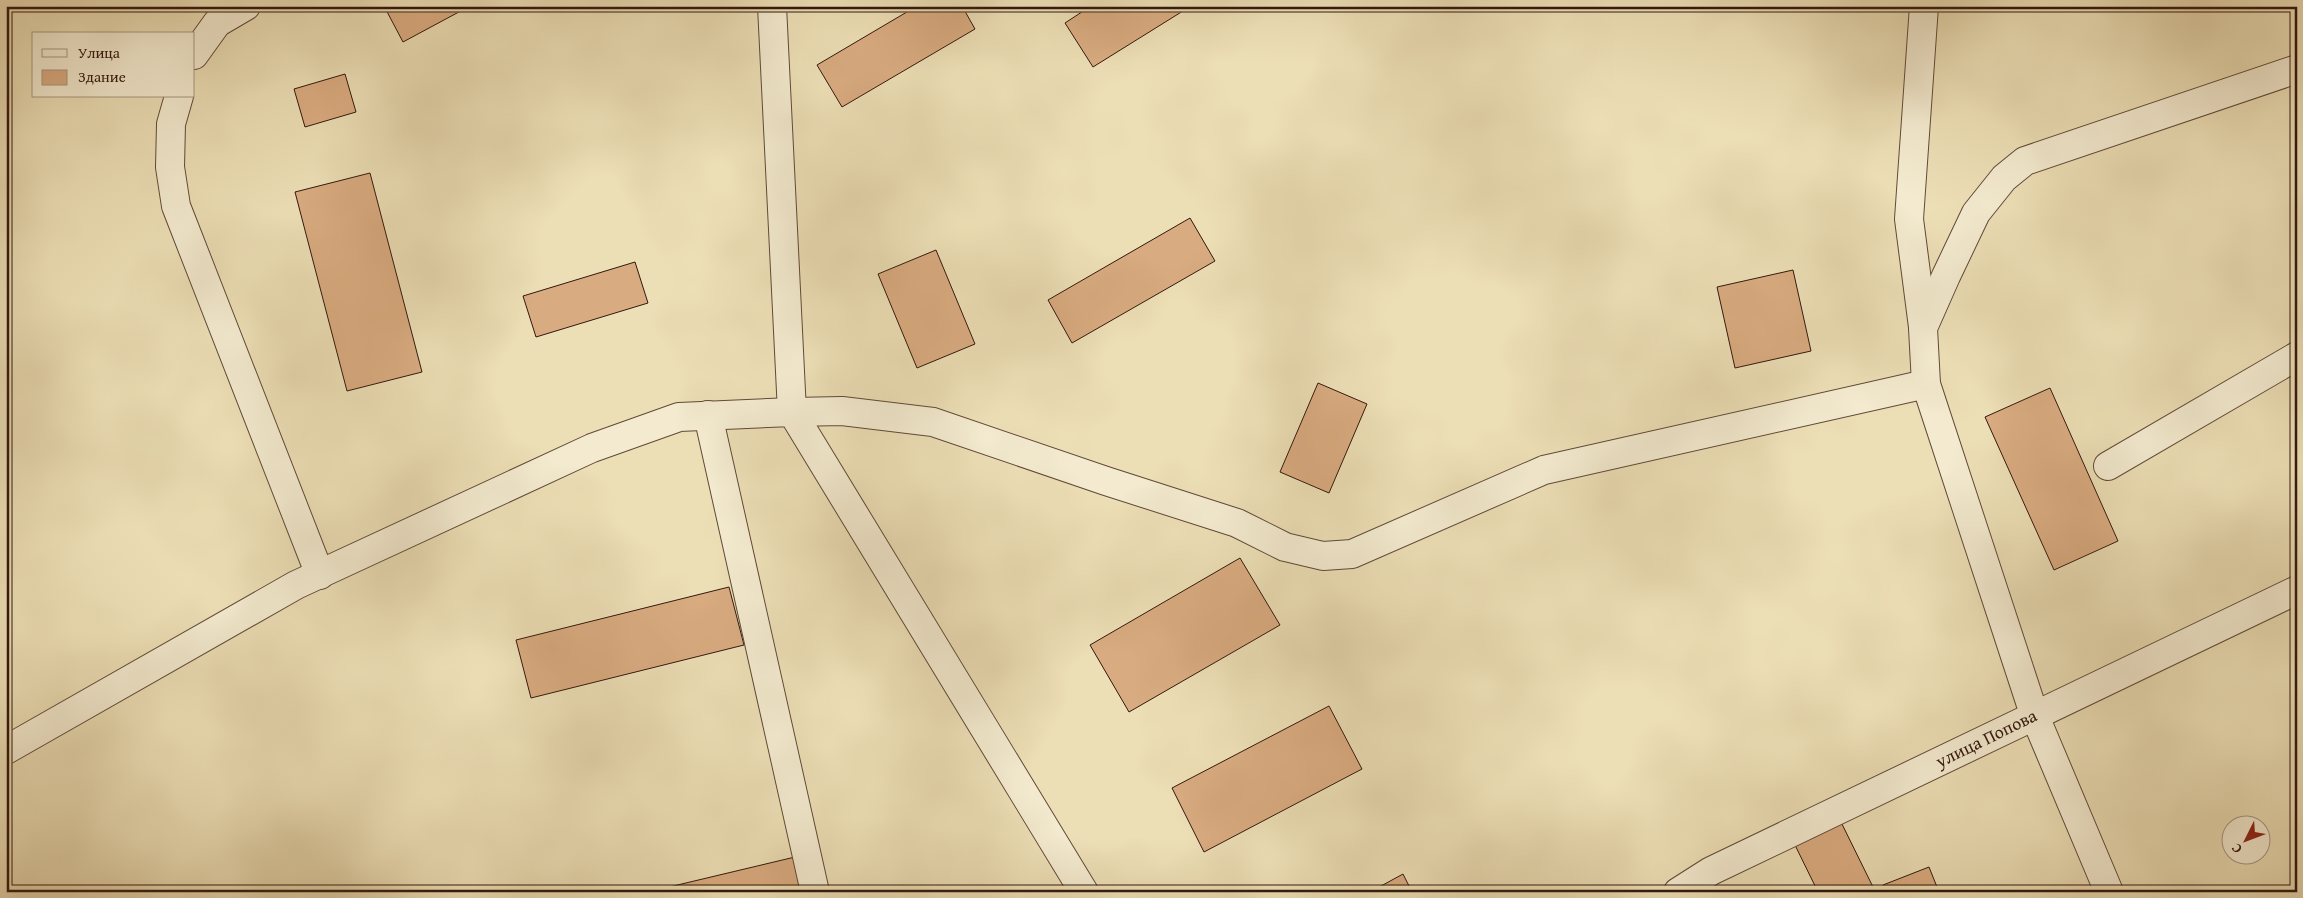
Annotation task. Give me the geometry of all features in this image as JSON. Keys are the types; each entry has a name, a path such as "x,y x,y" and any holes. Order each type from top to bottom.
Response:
{"street":[{"path":"195,54 217,24 246,6"},
{"path":"772,6 792,412 1084,892"},
{"path":"1924,6 1908,219 1923,328 1926,384 2034,714 2109,892"},
{"path":"1923,328 1976,213 2004,178 2025,161 2297,70"},
{"path":"178,98 170,132 170,167 176,206 320,575"},
{"path":"2108,466 2297,356"},
{"path":"6,750 296,585 592,448 678,417 708,414 842,411 933,422 1106,481 1237,522 1285,548 1322,556 1352,554 1398,532 1544,470 1926,384"},
{"path":"708,414 815,892"},
{"name":"улица Попова","path":"1678,892 1710,871 2034,714 2297,590"}],"building":[{"path":"384,6 470,6 403,42"},
{"path":"917,6 962,6 975,29 842,107 817,65"},
{"path":"1091,6 1191,6 1093,67 1065,23"},
{"path":"345,74 356,112 305,127 294,89"},
{"path":"370,173 422,372 347,391 295,192"},
{"path":"1190,218 1215,261 1072,343 1048,300"},
{"path":"936,250 975,344 917,368 878,274"},
{"path":"635,262 648,303 536,337 523,296"},
{"path":"1793,270 1811,351 1735,368 1717,287"},
{"path":"1318,383 1367,404 1329,493 1280,472"},
{"path":"2050,388 2118,541 2054,570 1985,417"},
{"path":"1240,558 1280,625 1129,712 1090,645"},
{"path":"729,587 744,645 531,698 516,640"},
{"path":"1329,706 1362,769 1204,852 1172,788"},
{"path":"1839,818 1873,887 1864,892 1818,892 1793,841"},
{"path":"795,857 803,892 648,892"},
{"path":"1929,867 1939,892 1886,892 1883,885"},
{"path":"1403,874 1412,892 1370,892"}]}
